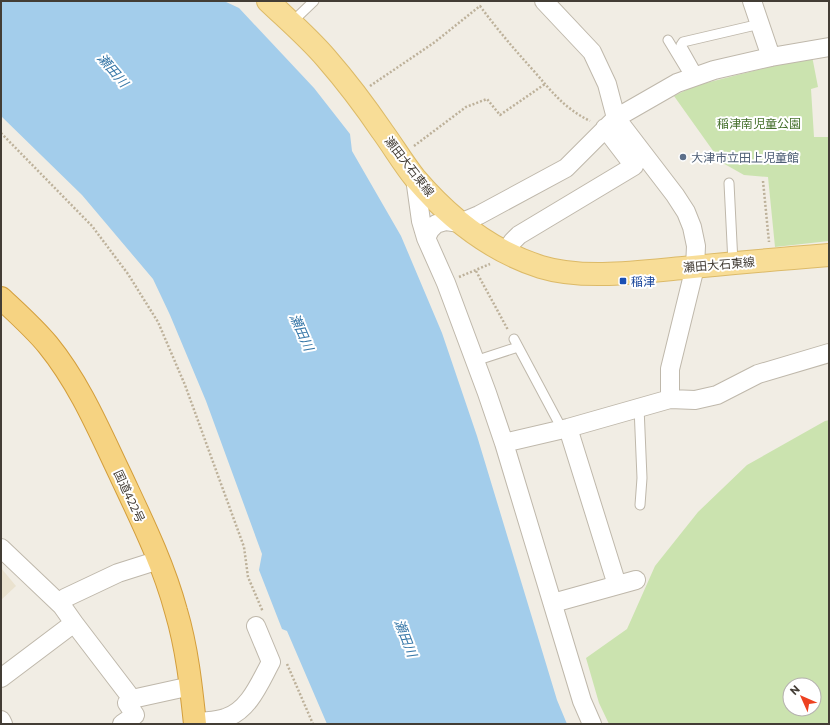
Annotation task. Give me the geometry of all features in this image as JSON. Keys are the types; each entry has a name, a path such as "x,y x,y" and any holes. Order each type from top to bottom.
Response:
{"highway":[{"name":"国道422号","path":"1,298 31,327 66,370 103,440 159,560 176,611 187,659 195,723"}],"main road":[{"name":"瀬田大石東線","path":"268,1 326,58 356,95 415,178 436,200 474,234 509,247 542,267 572,272 600,273 695,267 829,255"}],"street":[{"path":"509,247 519,235 634,166 611,123 607,84 592,52 544,1"},
{"path":"752,1 771,57"},
{"path":"426,238 430,230 436,224 446,221 460,223 479,215 566,168 611,123 677,83 714,70 771,57 829,47"},
{"path":"611,123 675,195 686,212 692,227 696,246 695,267 670,369 670,399"},
{"path":"415,178 421,221 426,238 446,283 504,443 582,701 592,724"},
{"path":"504,443 565,429 670,399 694,400 717,395 758,374 829,354"},
{"path":"565,429 616,585"},
{"path":"1,548 62,606 74,624 132,699"},
{"path":"62,606 65,598 111,576 159,560"},
{"path":"553,603 636,580"},
{"path":"195,723 225,718 239,712 252,696 271,662 260,619"},
{"path":"1,678 74,624"},
{"path":"122,724 135,715 127,703 132,699 191,686"},
{"path":"1,720 3,724"}],"lane":[{"path":"291,23 314,1"},
{"path":"694,77 681,45 683,42 760,24"},
{"path":"668,40 694,77"},
{"path":"729,183 733,263"},
{"path":"475,361 516,343 565,429"},
{"path":"639,407 642,478 640,505"}],"path":[{"path":"356,95 435,42 480,6 504,38 563,104 576,114 611,123"},
{"path":"400,156 466,107 487,99 500,115 545,84"},
{"path":"1,133 92,226 128,274 158,322 185,385 244,547 248,577 260,619"},
{"path":"763,181 770,260"},
{"path":"446,283 500,260 509,247"},
{"path":"476,270 516,343"},
{"path":"286,662 313,724"}],"shaded area":[{"path":"1,568 16,586 1,600"}],"green space":[{"name":"稲津南児童公園","path":"812,56 818,87 811,89 814,137 829,137 829,241 775,247 768,177 744,175 721,162 674,96 694,86"},
{"path":"829,420 829,724 609,724 599,703 586,658 627,629 655,566 698,512 747,465"}],"water":[{"name":"瀬田川","path":"1,1 224,1 239,8 314,88 350,134 352,151 401,236 442,333 477,436 557,700 567,724 327,724 287,631 282,629 259,570 262,554 206,401 170,315 153,279 82,195 1,116"}],"place":[{"name":"大津市立田上児童館","path":"683,157"},
{"name":"稲津","path":"623,281"}]}
